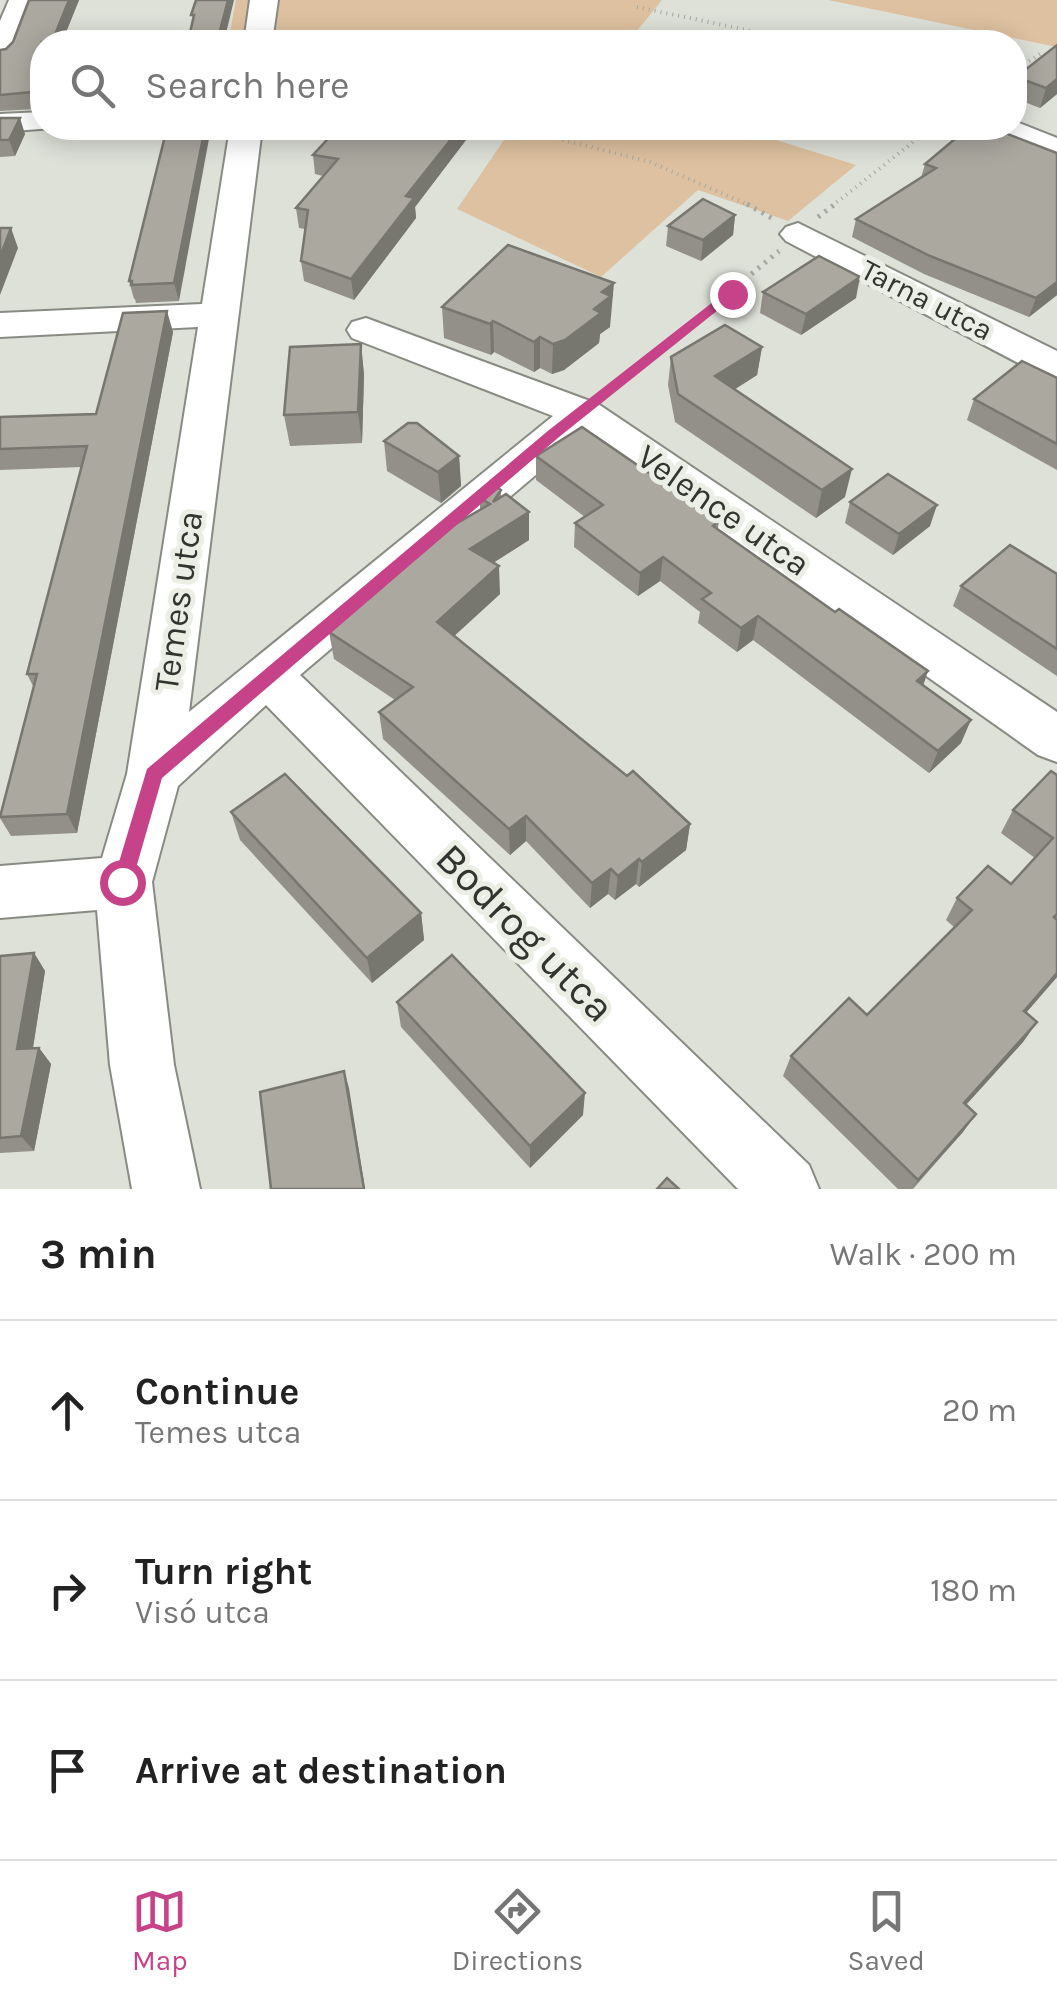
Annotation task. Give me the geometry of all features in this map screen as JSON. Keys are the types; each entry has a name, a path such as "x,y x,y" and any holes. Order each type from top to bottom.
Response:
{"street":[{"path":"0,55 22,0"},
{"path":"260,30 264,0"},
{"path":"0,123 30,122"},
{"path":"1027,137 1057,150"},
{"name":"Temes utca","path":"166,1189 142,1065 122,882 154,774 244,140"},
{"name":"Tarna utca","path":"798,234 1057,367"},
{"path":"0,326 220,315"},
{"name":"Velence utca","path":"366,330 583,413 1057,740"},
{"path":"154,774 267,674 583,413"},
{"name":"Bodrog utca","path":"267,674 785,1189"},
{"path":"0,892 122,882"}],"path":[{"path":"637,6 748,30"},
{"path":"1027,62 1040,54"},
{"path":"580,140 665,168 745,202 798,234"},
{"path":"583,413 916,140"}],"shaded area":[{"path":"236,0 662,0 638,30 230,30"},
{"path":"828,0 1057,0 1057,47 1027,41 1027,30 974,30"},
{"path":"504,140 776,140 856,165 788,221 698,190 601,277 457,209"}],"building":[{"path":"29,0 69,0 57,30 30,30 30,92 0,95 0,50 13,42"},
{"path":"196,0 228,0 220,30 191,30"},
{"path":"1057,45 1057,79 1046,88 1027,81 1027,68"},
{"path":"0,118 20,118 9,140 0,140"},
{"path":"164,140 203,140 174,283 131,285"},
{"path":"327,140 450,140 406,196 414,198 351,279 301,261 308,210 296,208 338,159 313,155"},
{"path":"954,140 1023,140 1057,153 1057,282 1036,298 930,256 856,219 936,168 925,164"},
{"path":"703,199 735,215 703,240 668,226"},
{"path":"0,228 11,228 0,257"},
{"path":"508,245 614,283 602,292 611,296 594,309 601,313 565,340 553,344 540,337 534,342 493,321 490,324 442,307"},
{"path":"819,256 860,277 806,314 763,292"},
{"path":"167,311 67,814 0,817 37,674 27,674 87,446 0,449 0,417 96,414 123,313"},
{"path":"725,325 762,347 715,376 852,469 822,490 678,394 671,357"},
{"path":"361,344 358,412 284,415 290,347"},
{"path":"1022,361 1057,378 1057,444 974,399"},
{"path":"408,423 417,423 459,456 438,472 384,441"},
{"path":"582,427 719,521 713,526 835,612 839,609 928,671 917,681 971,720 938,751 758,616 741,628 702,599 711,593 663,557 640,573 575,523 603,505 536,456"},
{"path":"888,474 937,505 899,534 850,502"},
{"path":"495,486 501,490 493,502 506,494 529,512 470,549 499,566 437,622 627,776 633,771 690,824 618,876 611,869 592,883 526,816 509,829 379,712 413,687 329,632 454,525 490,504 480,498"},
{"path":"1010,545 1057,574 1057,649 961,586"},
{"path":"1051,771 1057,775 1057,973 1024,1011 1037,1022 964,1103 976,1114 918,1180 791,1056 849,998 867,1015 972,910 957,898 988,866 1011,884 1053,838 1013,810"},
{"path":"285,774 421,913 367,958 231,812"},
{"path":"34,953 17,1049 39,1048 21,1136 0,1138 0,956"},
{"path":"452,955 585,1093 530,1146 397,1002"},
{"path":"344,1071 364,1189 271,1189 260,1092"},
{"path":"667,1178 679,1189 657,1189"}],"route":[{"path":"122,882 154,774 258,686 267,674 554,434 732,294"}]}
